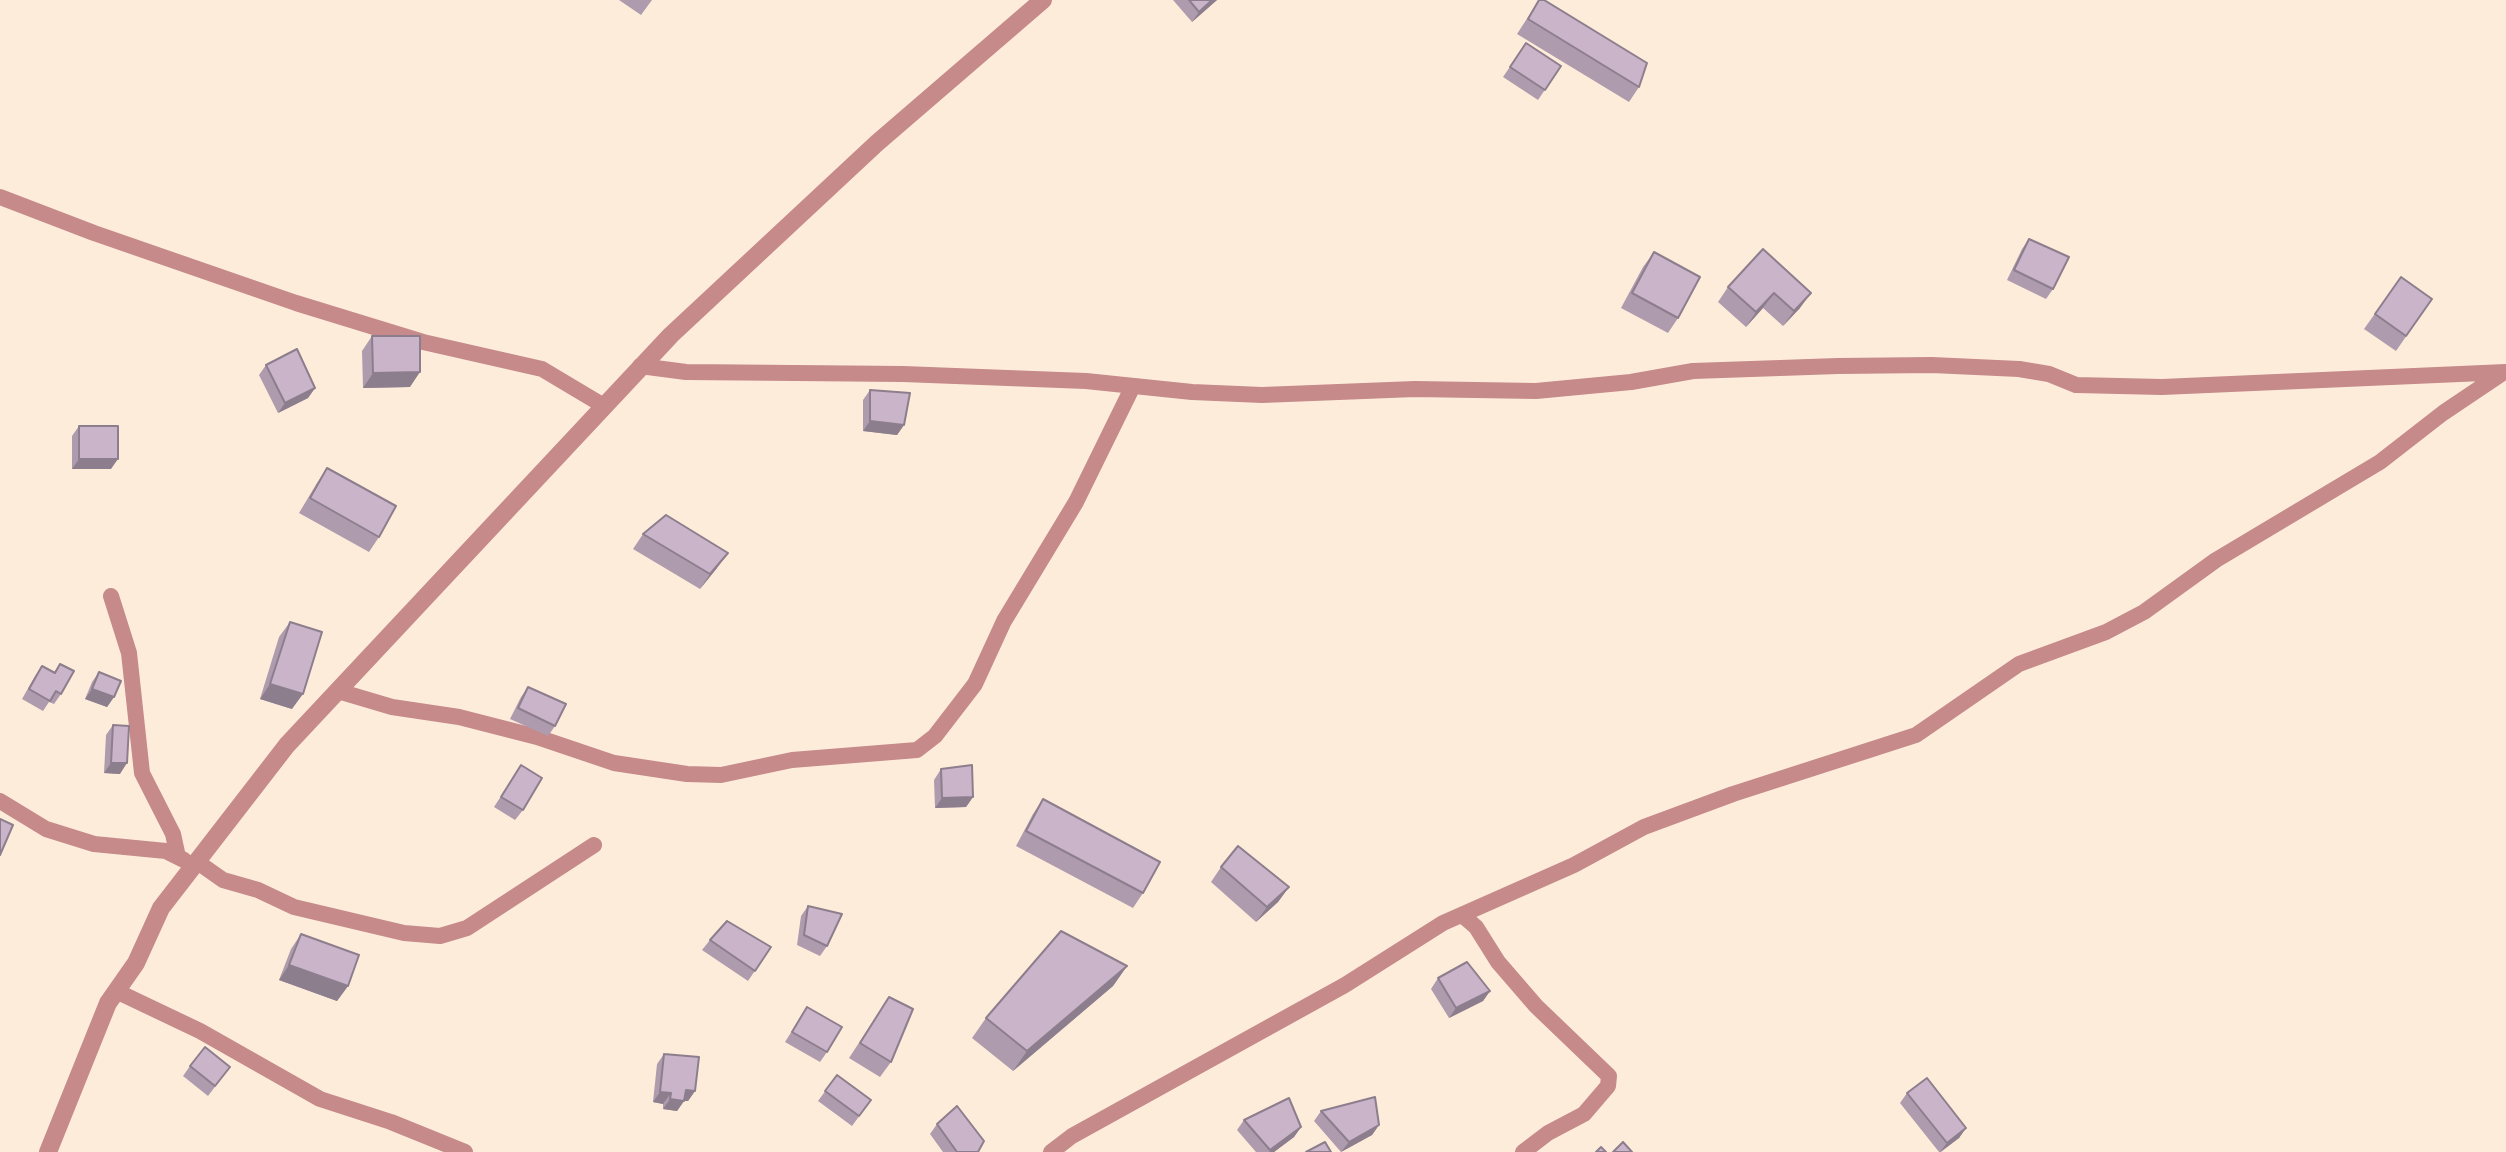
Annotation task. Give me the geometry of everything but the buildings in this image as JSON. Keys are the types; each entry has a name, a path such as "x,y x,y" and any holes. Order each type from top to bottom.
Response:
{"street":[{"path":"48,1152 108,1003 136,963 161,908 189,861 287,745 640,366 877,143 1043,0"},
{"path":"0,197 94,233 333,314 423,342 542,369 604,406"},
{"path":"640,366 686,372 903,374 1262,395 1415,389 1536,390 1631,382 1693,371 1932,365 2019,369 2049,374 2076,384 2162,387 2505,372"},
{"path":"1051,1152 1072,1136 1345,985 1443,923 1574,865 1644,827 1732,794 1916,735 2019,664 2106,632 2144,612 2216,560 2380,462 2443,413 2505,372"},
{"path":"338,691 393,707 459,718 537,737 614,763 687,774 721,775 792,760 917,750 935,736 975,684 1004,621 1076,502 1133,386"},
{"path":"111,596 130,653 142,773 189,861"},
{"path":"0,801 46,829 94,844 166,851 223,880 258,890 293,907 404,933 440,936 467,928 594,845"},
{"path":"1462,915 1476,927 1498,962 1536,1006 1609,1076 1608,1086 1584,1114 1548,1133 1523,1152"},
{"path":"117,991 200,1031 320,1099 391,1122 465,1152"}]}
